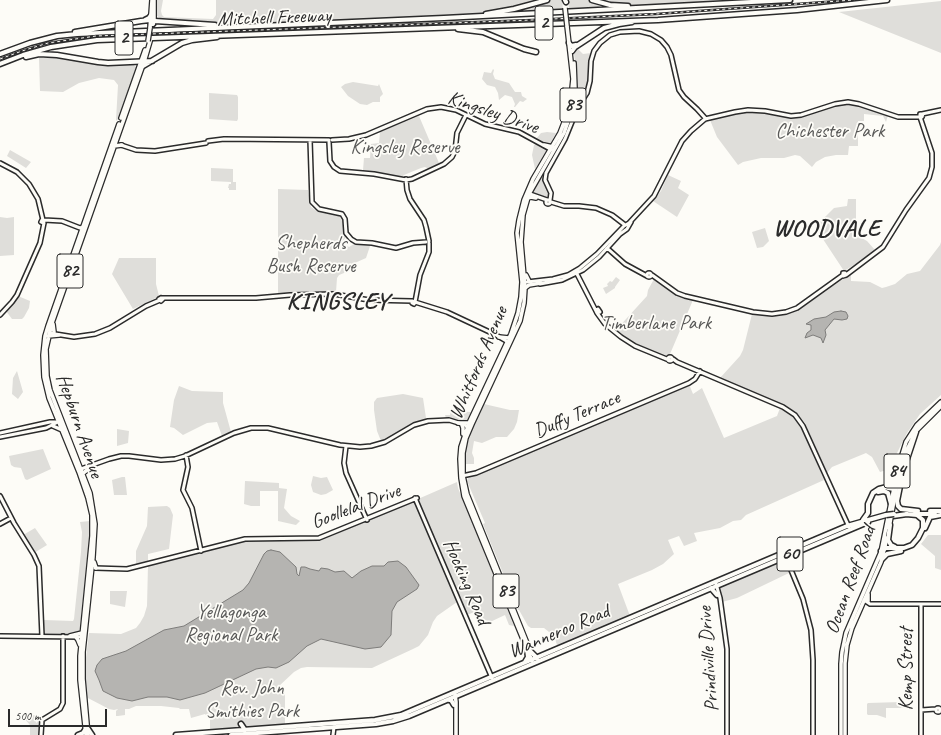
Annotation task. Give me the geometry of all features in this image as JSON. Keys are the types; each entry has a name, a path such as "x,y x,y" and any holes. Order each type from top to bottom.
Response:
{"highway":[{"path":"464,17 507,11 547,0"},
{"path":"592,0 617,6 646,8"},
{"name":"Mitchell Freeway","path":"0,54 30,43 57,36 790,0"},
{"name":"Mitchell Freeway","path":"0,64 51,47 85,41 658,20 798,10 887,0"},
{"path":"57,36 76,31 145,20 153,14 158,20 164,22"},
{"path":"145,20 152,24 164,22 239,27"},
{"path":"572,51 575,47 596,33 611,26 658,20"},
{"path":"440,27 483,32 524,49 536,52"},
{"path":"6,62 29,56 47,54 63,55 98,62 135,62 142,64 152,61 182,43 192,40 246,34"},
{"path":"570,45 580,44"},
{"path":"916,432 903,470 897,501 901,510 918,512"},
{"path":"862,521 868,513 868,504 872,495 877,490 891,486 895,480"},
{"path":"885,488 895,491"},
{"path":"877,517 872,516 870,509 871,500 875,494 880,491 886,492 890,496 891,504"},
{"name":"60","path":"849,528 885,516 918,512 941,513"},
{"path":"882,559 887,554 903,550 914,545 921,536 930,517 941,513"},
{"name":"60","path":"893,515 941,513"},
{"path":"883,549 900,549 911,545 920,536 923,528 921,517 906,514"},
{"name":"Wanneroo Road","path":"714,585 723,583 785,558 862,521 885,516"},
{"path":"890,525 888,540 891,545 899,548 911,545"},
{"name":"Wanneroo Road","path":"231,735 375,720 396,716 455,700 491,678 714,585 785,558 849,528"},
{"path":"883,549 897,551"},
{"path":"714,585 714,590 718,593 720,586 723,583"},
{"path":"528,650 534,661"},
{"path":"523,664 528,659 528,650"},
{"name":"Wanneroo Road","path":"176,735 334,732 342,726 376,724 393,721 448,700 455,700 461,694 491,678 523,664 534,661"},
{"path":"448,700 455,700"},
{"path":"240,733 241,724"},
{"path":"78,735 87,732 92,735"}],"main road":[{"name":"82","path":"49,333 83,232 80,226 116,143 142,64 149,41 152,24 153,0"},
{"name":"Whitfords Avenue","path":"524,284 518,243 519,220 527,196 550,149 564,125 572,99 573,79 565,1"},
{"name":"Whitfords Avenue","path":"528,650 470,504 463,475 460,453 463,439 469,424 522,313 524,284 520,238 523,215 527,196 550,149 567,126 574,100 576,77 570,45"},
{"name":"82","path":"116,143 126,105 142,64"},
{"path":"126,105 131,98"},
{"path":"527,196 535,197 533,192 535,182"},
{"name":"Hepburn Avenue","path":"80,226 43,355 44,377 49,398 81,470 94,510 95,524 92,569 81,648 80,680 87,732"},
{"path":"518,243 520,238"},
{"path":"524,284 541,284"},
{"path":"49,333 59,334"},
{"name":"Hepburn Avenue","path":"49,333 46,356 47,376 50,390 62,431 81,470 92,515 92,536 83,635 83,679 87,732"},
{"path":"499,337 508,340"},
{"name":"Whitfords Avenue","path":"508,340 508,349 469,424 469,432 464,447 464,496 528,650"},
{"name":"Ocean Reef Road","path":"841,735 842,652 846,633 883,549 890,525 895,491 895,480 902,453 910,435 920,421 941,402"},
{"name":"Ocean Reef Road","path":"845,735 846,653 850,634 868,602 871,584 882,559 891,504 902,462 909,444 916,432 941,406"},
{"path":"458,423 469,424"},
{"path":"51,424 62,431"},
{"path":"462,425 464,428 463,439"},
{"path":"81,470 91,467"},
{"path":"475,534 483,542"},
{"path":"93,557 96,568"},
{"path":"70,636 83,635"},
{"path":"76,637 81,648"},
{"path":"455,700 455,734"},
{"path":"837,716 841,728"}],"street":[{"path":"549,201 550,190 545,180 546,173 565,139 577,109 587,93 590,81 591,61 594,51 600,43 610,35 620,32 639,31 651,34 661,40 671,55 679,90 706,120"},
{"path":"541,284 559,280 577,272 607,247 658,193 688,135 706,120 734,112 748,110 765,111 791,116 801,115 835,104 848,102 902,117 921,116 941,111"},
{"name":"Kingsley Drive","path":"116,143 136,150 152,151 226,140 330,142 350,140 366,136 432,109 448,109 484,124 519,132 550,149"},
{"path":"330,142 329,157 334,167 340,172 374,174 406,179 416,178 449,160 454,153 457,133 465,115"},
{"path":"607,247 624,264 661,281 677,293 685,296 753,312 772,314 786,312 797,308 879,251 929,178 933,157 921,116"},
{"path":"311,141 312,202 315,207 319,209 342,215 345,221 346,233 351,239 356,242 372,243 396,248 413,243 428,242"},
{"path":"0,163 17,172 32,187 38,199 43,221 40,243 17,295 0,315"},
{"path":"406,179 409,198 424,220 428,242 427,257 420,275 414,302"},
{"path":"535,197 564,206 596,208 612,215 625,227"},
{"path":"43,221 62,221 80,226"},
{"path":"524,284 558,278 577,272"},
{"path":"577,272 606,323 621,337 670,360 784,407 796,416 804,426 849,528"},
{"path":"49,333 78,336 96,333 108,328 143,306 161,299 256,299 291,296 337,295 372,301 414,302 447,312 499,337"},
{"path":"59,334 80,337 95,334 110,328 146,306 161,299"},
{"path":"414,302 447,314 508,340"},
{"name":"Duffy Terrace","path":"463,475 476,472 689,382 695,378 699,372"},
{"path":"0,432 51,424 55,420 56,415"},
{"path":"346,447 360,447 379,444 414,425 428,421 444,420 458,423"},
{"path":"91,467 109,460 120,458 164,461 176,460 234,434 255,429 270,430 346,447 361,448 379,445 396,438 414,427 429,422 444,421 462,425 469,424"},
{"path":"0,438 60,422"},
{"path":"346,447 344,464 346,473 367,519"},
{"path":"81,470 111,458 121,456 164,460 185,456"},
{"path":"185,456 188,467 183,491 193,511 201,551"},
{"path":"0,497 39,566 42,636"},
{"name":"Goollelal Drive","path":"92,569 127,570 247,539 319,538 416,499"},
{"name":"Hocking Road","path":"416,499 491,678"},
{"path":"0,524 10,517"},
{"name":"Goollelal Drive","path":"92,569 127,569 201,551"},
{"path":"785,558 802,600 809,630 812,660 812,735"},
{"path":"88,574 92,569 89,565"},
{"name":"Prindiville Drive","path":"718,593 727,649 726,735"},
{"path":"863,595 868,602"},
{"path":"858,605 868,602 941,604"},
{"name":"Kemp Street","path":"921,604 921,735"},
{"path":"0,635 70,636"},
{"path":"63,636 76,637 83,635"},
{"path":"41,735 43,721 60,710 65,703 63,636"},
{"path":"921,710 938,710"},
{"path":"334,732 338,723"},
{"path":"330,724 334,732"}],"green space":[{"path":"156,0 163,0 161,11 164,17 213,19 216,15 216,0 562,0 563,9 392,18 220,24 162,20 156,15"},
{"path":"568,0 731,0 569,9"},
{"path":"941,1 941,53 839,12"},
{"path":"576,47 583,54 591,53 588,64 588,85 578,106 575,105 577,95 577,75 574,54"},
{"path":"39,58 68,58 108,64 133,64 136,67 117,121 118,85 114,80 99,78 79,83 63,92 40,91"},
{"path":"493,69 495,79 509,83 515,92 521,92 522,96 527,99 523,102 520,101 515,107 512,97 505,95 499,100 495,87 487,85 482,79 484,72 491,73"},
{"path":"353,82 378,86 379,84 383,94 380,97 380,102 373,102 367,105 360,104 348,96 341,87 345,84"},
{"path":"209,93 237,95 237,121 209,119"},
{"name":"Chichester Park","path":"836,105 858,105 888,115 886,122 883,116 864,114 864,121 858,121 858,146 849,146 848,155 825,157 816,162 812,167 800,156 795,155 784,158 761,158 743,162 738,165 717,137 710,120 735,113 748,112 789,118 801,117"},
{"name":"Kingsley Reserve","path":"419,116 439,163 429,169 425,167 421,168 402,177 363,170 364,158 370,158 371,144 379,143 380,132"},
{"path":"541,133 556,133 549,146 536,139"},
{"path":"536,144 547,150 535,169 532,155 534,145"},
{"path":"10,150 31,162 26,168 7,156"},
{"path":"211,168 233,169 233,182 236,182 236,190 229,190 229,184 231,184 231,182 211,181"},
{"path":"542,172 545,173 550,194 549,199 534,193 534,189"},
{"path":"668,175 681,181 678,188 689,195 677,217 653,201 661,191"},
{"name":"Shepherds Bush Reserve","path":"278,189 308,190 311,207 317,211 339,216 343,222 346,237 342,242 349,247 354,244 368,244 370,246 366,258 348,266 344,273 339,275 337,278 336,292 278,294"},
{"path":"848,199 856,199 856,235 867,241 875,250 844,271 815,227 834,208 847,206"},
{"path":"0,217 14,217 14,255 0,256"},
{"path":"765,228 769,241 763,247 757,248 752,232"},
{"path":"941,242 941,395 920,414 907,433 897,453 893,468 880,472 872,457 866,453 832,467 827,473 805,423 796,412 720,378 740,356 743,350 752,314 778,316 794,311 851,274 851,281 870,282 882,288 895,284 907,274 920,271"},
{"path":"119,258 156,258 156,284 159,296 133,309 112,274"},
{"path":"616,277 620,280 615,288 606,294 603,288 608,286 607,284 610,281 612,282"},
{"name":"Timberlane Park","path":"654,279 663,283 674,293 693,300 668,356 630,341 616,330 647,296 648,290"},
{"path":"18,296 30,301 29,308 22,319 12,319 6,311"},
{"path":"17,371 23,392 18,399 12,394 13,378"},
{"path":"689,384 693,394 702,388 724,438 777,416 780,408 794,417 797,422 799,422 824,480 746,515 741,520 733,521 720,528 694,533 697,541 684,546 679,536 668,540 674,554 663,564 618,584 630,616 560,646 557,645 554,636 544,628 531,628 528,626 518,610 483,524 485,523 467,481 468,478"},
{"path":"179,386 192,391 223,392 223,403 231,432 222,436 217,422 207,423 183,435 174,428 170,427 174,400"},
{"path":"403,394 423,398 426,418 425,420 418,421 395,435 381,441 377,431 374,402 377,398"},
{"path":"484,404 510,410 519,410 517,422 514,429 507,437 496,437 482,443 474,441 472,453 474,464 466,464 466,449 472,429"},
{"path":"451,411 471,412 467,421 446,418 445,415 450,415"},
{"path":"117,429 129,431 128,443 117,446"},
{"path":"43,449 51,469 27,480 25,479 21,468 11,465 9,456"},
{"path":"313,476 321,478 327,477 333,490 321,495 313,492 311,485"},
{"path":"125,477 127,495 114,495 112,480"},
{"path":"245,481 279,483 279,488 287,489 284,508 291,516 300,521 296,525 278,521 278,491 260,491 260,506 244,504"},
{"path":"457,482 458,488 514,626 509,625 505,615 490,622 483,619 479,610 467,615 418,500"},
{"name":"Yellagonga Regional Park","path":"414,501 457,602 437,616 428,635 419,646 372,668 307,667 301,668 294,672 278,687 284,687 285,689 285,725 210,731 210,719 205,714 191,718 189,709 161,706 136,706 125,709 125,715 116,716 116,711 118,709 109,709 86,697 85,666 89,633 121,634 136,628 144,616 147,606 148,565 245,541 320,541"},
{"path":"167,506 170,508 173,515 169,549 148,554 148,563 136,565 136,551 147,526 148,507"},
{"path":"90,521 89,547 79,635 44,635 44,620 73,621 74,619 81,552 82,532 80,522"},
{"path":"35,528 47,545 34,553 23,535"},
{"path":"928,535 941,535 941,570 935,568 935,556 921,544"},
{"path":"784,559 789,573 737,598 722,602 718,588"},
{"path":"110,591 127,591 125,607 110,604"},
{"path":"901,702 903,704 903,708 886,708 886,718 867,714 868,703"},
{"path":"23,715 39,715 39,735 30,735 30,725"}],"shaded area":[{"path":"834,312 846,312 848,316 847,319 834,319 825,330 826,335 823,343 821,338 813,335 805,338 807,333 811,330 811,325 806,324 814,319 826,317"},
{"path":"271,550 280,552 296,567 297,574 299,576 301,567 305,567 319,571 321,568 335,572 344,571 352,578 361,571 372,566 384,566 388,562 398,561 406,567 419,585 417,589 397,602 392,611 391,635 381,647 365,649 321,639 307,646 289,662 276,668 268,667 256,669 205,693 180,700 167,697 148,697 132,701 117,698 103,691 95,671 97,665 102,659 126,651 164,630 184,626 243,590 249,583 264,554"}],"railway":[{"path":"0,59 48,43 96,36 532,20 656,14 853,0"}],"district":[{"name":"WOODVALE","path":"827,230"},
{"name":"KINGSLEY","path":"338,303"}],"park label":[{"name":"Rev. John Smithies Park","path":"252,700"}]}
